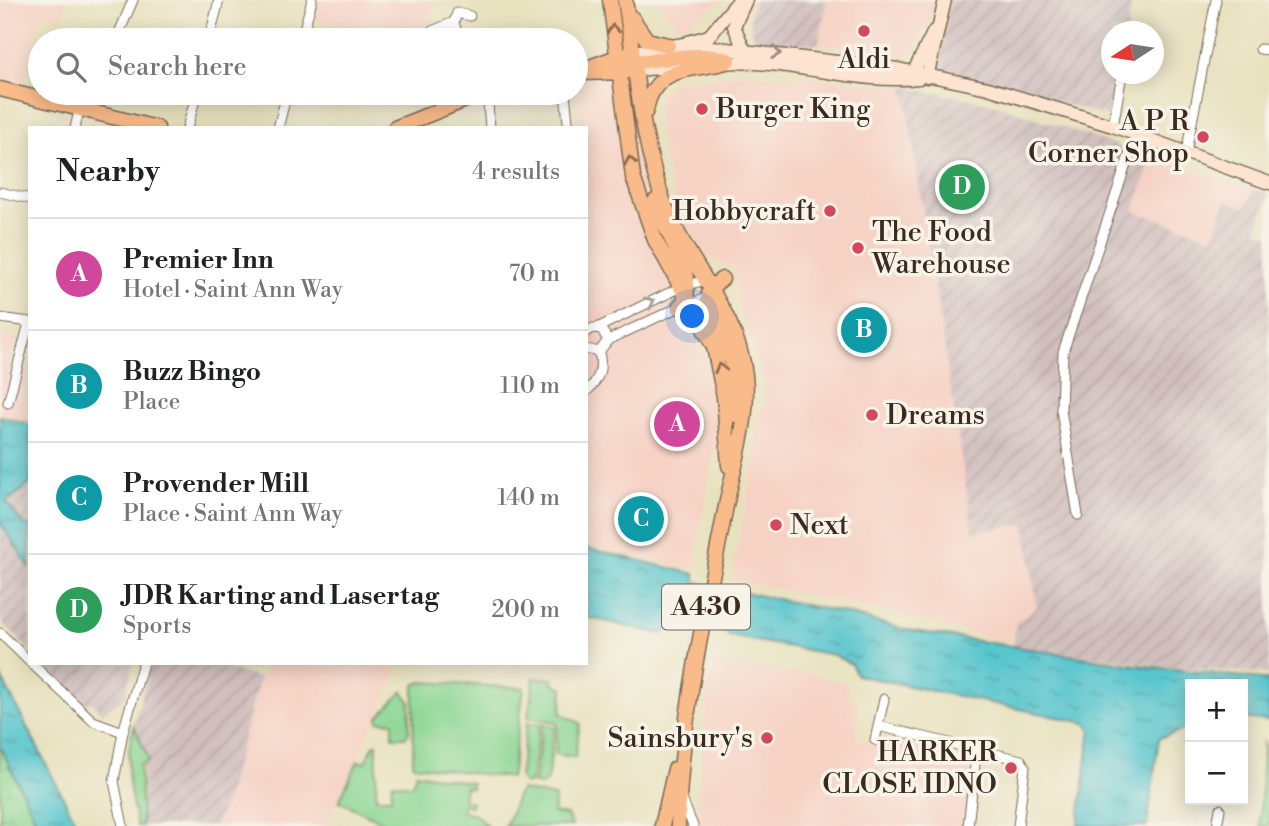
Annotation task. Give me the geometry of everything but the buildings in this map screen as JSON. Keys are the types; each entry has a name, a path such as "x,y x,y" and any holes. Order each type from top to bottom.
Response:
{"main road":[{"name":"A430","path":"610,0 628,150 638,197 655,240 714,347 721,369 730,485"},
{"path":"684,44 709,36 739,0"},
{"path":"744,49 734,26 746,0"},
{"path":"927,77 945,0"},
{"name":"A430","path":"626,4 657,179 667,210 738,343 745,376 743,425 716,554 682,748 678,826"},
{"path":"626,4 647,40 668,45 744,49 911,76"},
{"path":"911,76 940,22"},
{"path":"588,73 618,73 635,61 668,45"},
{"path":"588,68 616,57 635,61 714,56 729,62"},
{"path":"685,296 688,275 657,211 647,166 646,126 649,97 662,78 681,71 729,62 927,77 988,88 1113,126 1269,183"},
{"path":"0,89 28,97"},
{"path":"57,105 148,126"},
{"path":"400,126 451,105"},
{"path":"722,279 709,290 710,313 727,346 735,382 729,466"},
{"path":"662,826 682,748"}],"street":[{"path":"124,0 124,17"},
{"path":"120,28 133,0"},
{"path":"212,28 219,0"},
{"path":"304,28 312,0"},
{"path":"1186,153 1216,0"},
{"path":"456,28 454,22 457,13 470,16"},
{"path":"439,28 454,22"},
{"path":"1113,126 1120,84"},
{"path":"188,126 194,105"},
{"path":"279,126 284,105"},
{"path":"482,105 489,126"},
{"path":"566,105 568,122"},
{"path":"75,126 79,111"},
{"path":"1078,515 1061,410 1063,352 1136,135"},
{"path":"0,192 28,199"},
{"path":"588,331 709,290"},
{"path":"608,340 685,296 709,290"},
{"path":"0,318 28,322"},
{"path":"588,349 599,352 606,347 608,340 605,332 597,328"},
{"path":"8,403 28,329"},
{"path":"588,390 598,378 602,365 599,352"},
{"path":"0,633 28,661"},
{"path":"32,665 93,721 123,732"},
{"path":"123,826 114,781 123,732 142,665"},
{"path":"875,740 884,699"},
{"path":"878,726 1021,760 1025,766 1018,826"},
{"path":"968,826 975,765"},
{"path":"680,791 693,826"},
{"path":"1217,826 1220,809"}],"shaded area":[{"path":"0,0 67,0 63,18 42,13 38,28 28,28 28,65 23,84 0,78"},
{"path":"317,0 434,0 430,24 422,28 349,28 313,19"},
{"path":"655,0 722,0 681,27"},
{"path":"754,0 827,0 818,44 757,41 751,32 750,19"},
{"name":"Aldi","path":"827,0 935,0 932,15 911,54 906,57 818,44"},
{"path":"950,0 1132,0 1129,21 1101,21 1101,84 1117,84 1111,117 942,70 939,61"},
{"path":"637,70 679,269 678,319 691,331 710,361 719,426 693,570 588,544 588,126 540,126 579,122 578,105 588,105 588,72"},
{"path":"735,74 806,77 904,87 973,531 1025,524 1037,607 1016,623 1008,642 867,607 731,579 754,464 759,410 766,408 764,384 738,306 735,269 703,254 686,224 671,187 661,147 657,105 663,90 672,83"},
{"path":"904,87 991,103 1152,157 1134,211 1213,238 1226,201 1246,208 1253,189 1269,194 1257,230 1269,235 1269,674 1170,667 1013,646 1016,623 1037,607 1025,524 973,532"},
{"path":"1152,157 1253,189 1247,208 1226,201 1213,239 1133,211"},
{"path":"3,334 17,337 10,365 25,368 28,357 28,423 0,416 0,346"},
{"path":"28,486 28,649 0,620 0,507"},
{"path":"710,663 818,675 849,684 846,692 858,706 857,740 984,756 976,826 696,826"},
{"path":"44,665 133,665 125,696 102,714 93,703 83,704"},
{"path":"149,665 215,665 260,678 224,806 214,826 142,826 143,773 134,726"},
{"path":"265,665 397,665 394,681 326,826 214,826 224,806"}],"green space":[{"path":"534,678 553,679 553,684 563,687 561,714 580,723 575,757 555,754 558,727 556,722 528,717"},
{"path":"422,682 524,688 511,778 413,765 414,689 416,684"},
{"path":"403,691 410,702 409,733 405,737 393,737 393,722 378,721 378,717"},
{"path":"527,723 540,723 531,784 523,783 519,776"},
{"path":"543,723 555,728 547,781 541,785 534,784"},
{"path":"134,726 149,760 140,765 142,826 137,826 128,776"},
{"path":"1263,740 1269,776 1269,826 1260,826"},
{"path":"377,744 376,798 391,798 392,783 412,785 416,773 472,783 472,788 465,787 463,800 472,802 471,806 463,805 462,811 475,814 487,826 391,826 339,801 358,761 365,763"},
{"path":"0,746 39,826 0,826"},
{"path":"521,790 555,797 553,813 567,815 572,826 504,826"}],"water":[{"path":"0,416 28,423 28,486 6,502 25,526 28,525 28,565 0,522"},
{"path":"588,548 695,574 695,582 839,612 907,630 1127,664 1269,680 1269,721 1248,719 1248,679 1185,679 1185,730 1159,738 1147,826 1078,826 1091,729 1086,723 857,675 851,664 834,655 729,636 722,626 684,619 661,634 588,617"},
{"path":"0,675 78,826 39,826 0,746"}],"place":[{"name":"Aldi","path":"864,31"},
{"name":"Burger King","path":"702,109"},
{"name":"A P R Corner Shop","path":"1203,137"},
{"name":"JDR Karting and Lasertag","path":"962,187"},
{"name":"Hobbycraft","path":"830,211"},
{"name":"The Food Warehouse","path":"858,248"},
{"name":"Buzz Bingo","path":"864,330"},
{"name":"Dreams","path":"872,415"},
{"name":"Premier Inn","path":"677,424"},
{"name":"Provender Mill","path":"641,519"},
{"name":"Next","path":"776,525"},
{"name":"Sainsbury's","path":"767,738"},
{"name":"HARKER CLOSE IDNO","path":"1011,768"}]}
